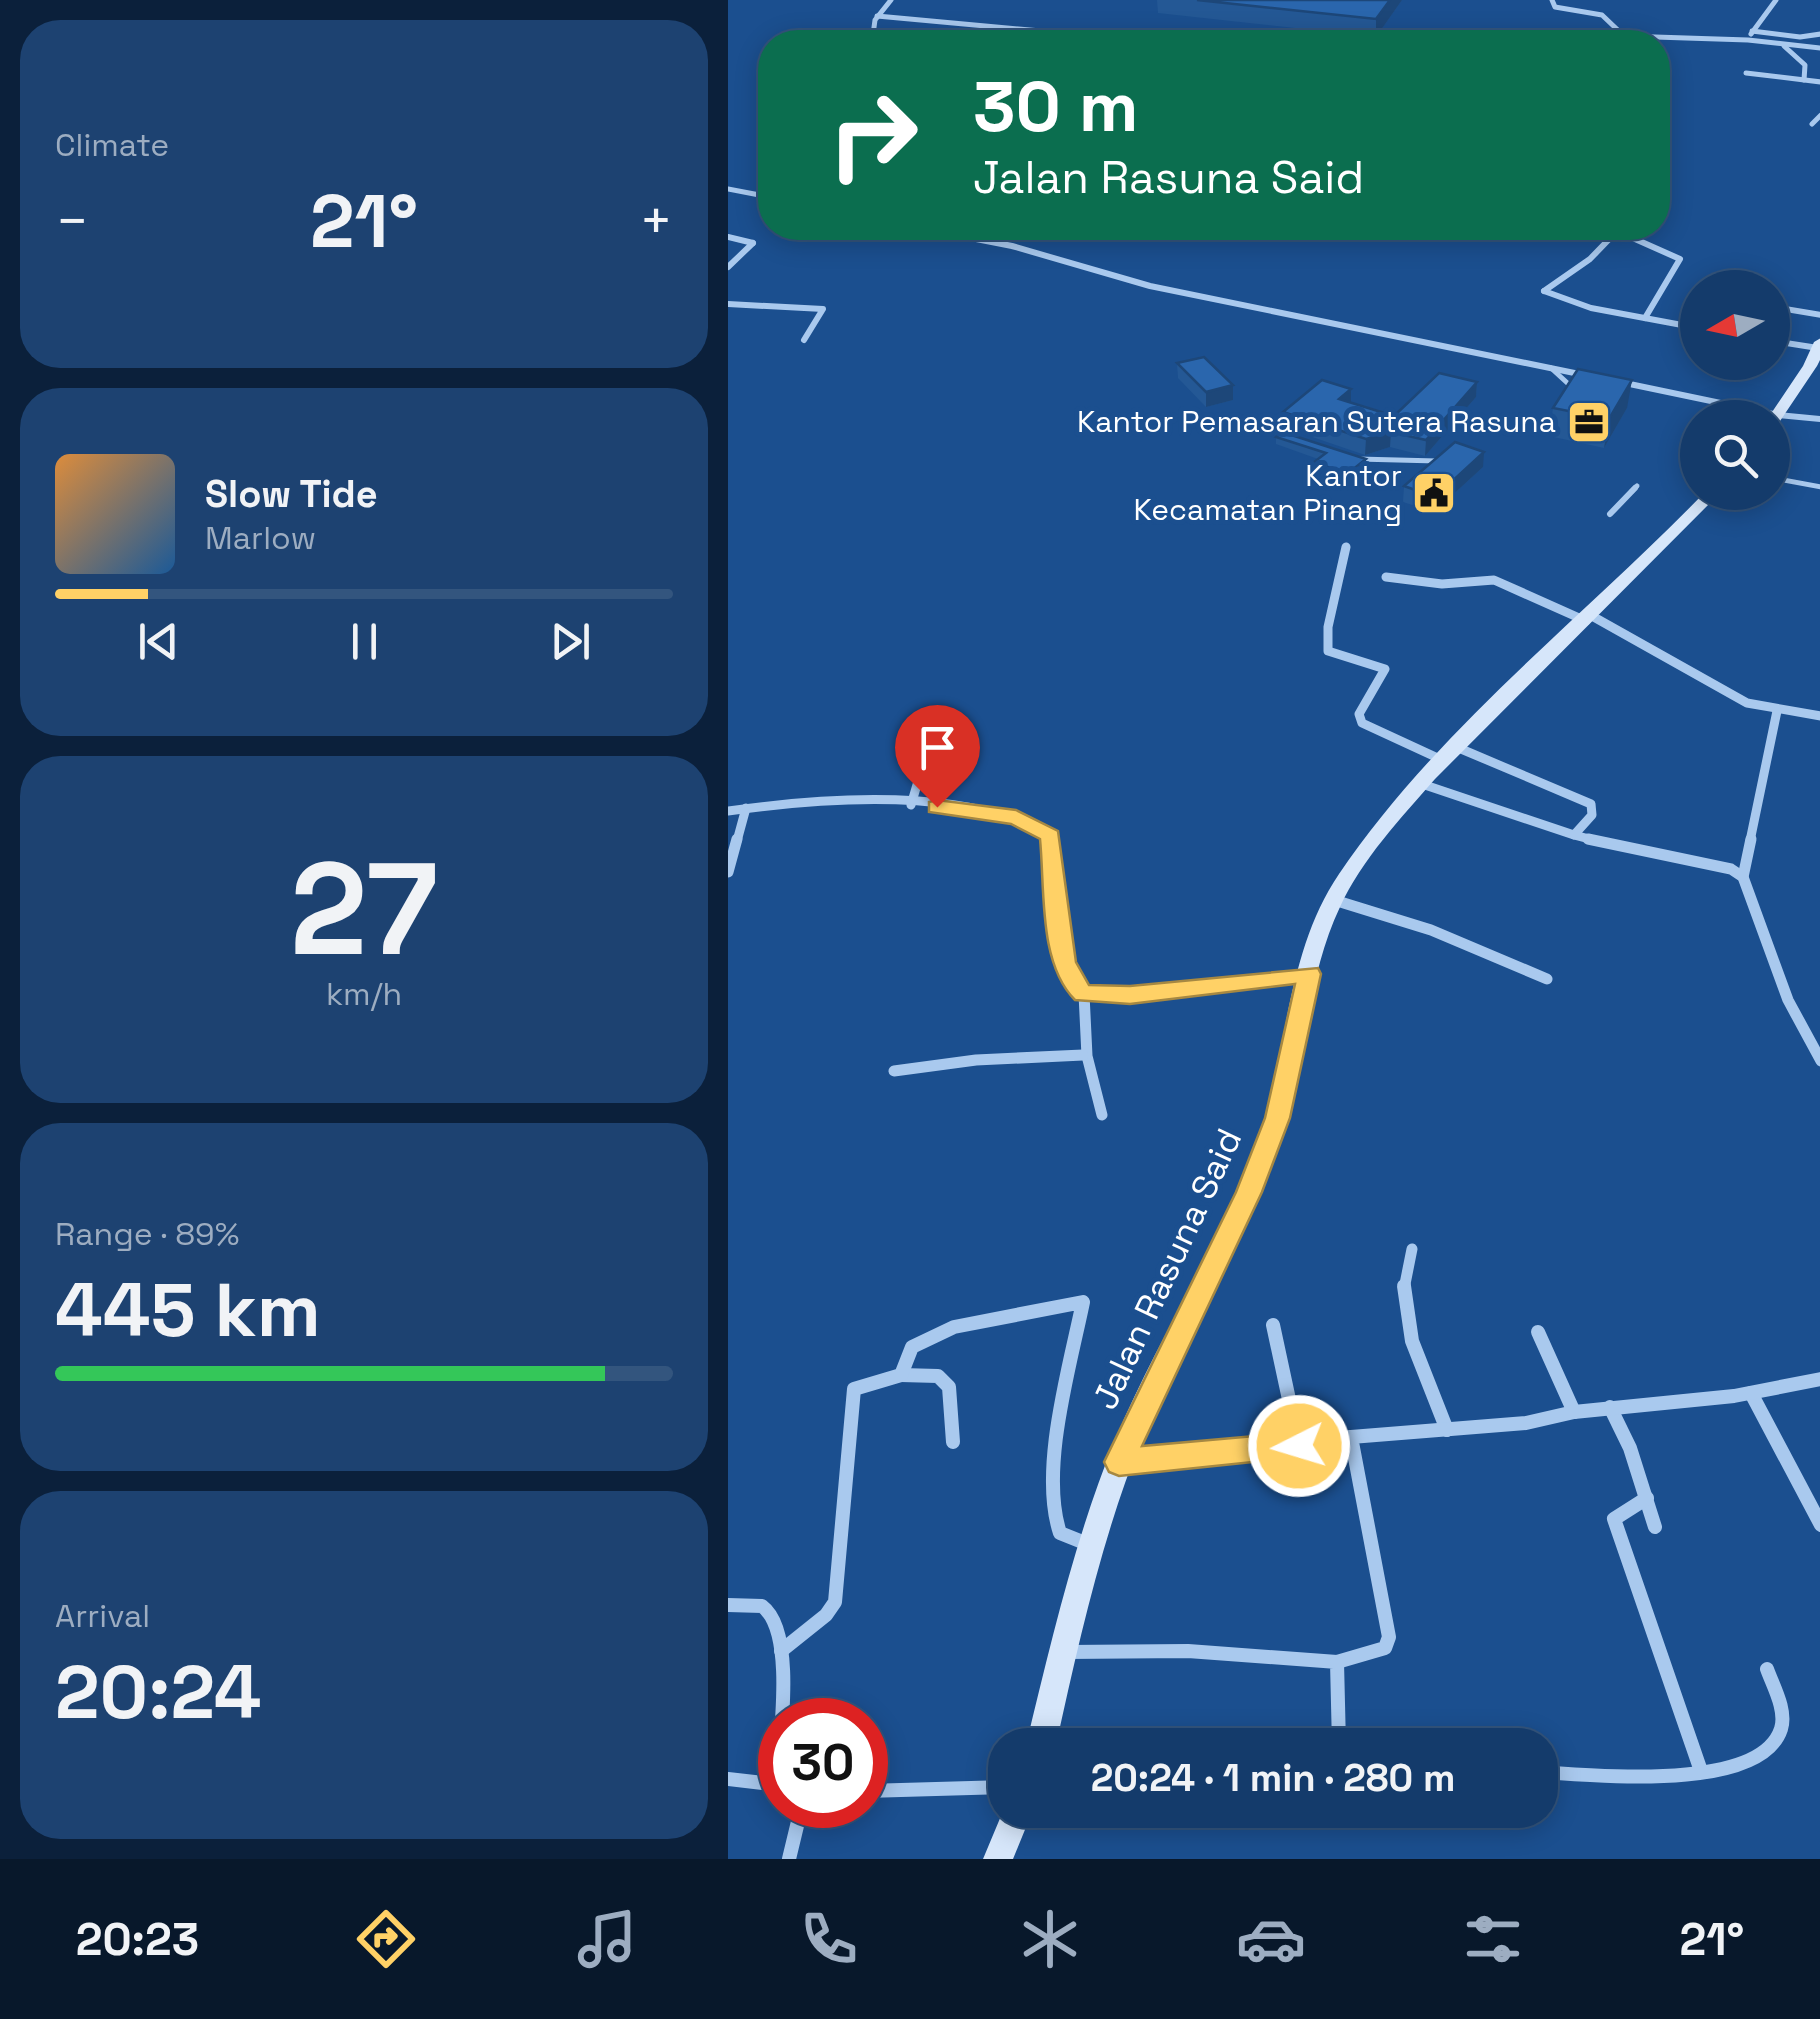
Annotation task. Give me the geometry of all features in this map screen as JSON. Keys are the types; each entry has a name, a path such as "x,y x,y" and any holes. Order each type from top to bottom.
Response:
{"main road":[{"path":"1786,400 1819,345"},
{"name":"Jalan Rasuna Said","path":"1044,1728 1060,1652 1119,1462 1256,1174 1278,1118 1309,974 1334,900 1418,783 1446,752 1589,618 1696,510"},
{"path":"998,1859 1011,1828"}],"street":[{"path":"874,30 877,16 891,0"},
{"path":"1552,0 1555,8 1602,15 1616,30"},
{"path":"1748,40 1776,0"},
{"path":"877,16 1030,30"},
{"path":"1752,31 1800,37 1820,34"},
{"path":"1670,38 1820,48"},
{"path":"1782,44 1805,65 1804,80"},
{"path":"1746,74 1820,82"},
{"path":"1812,124 1820,117"},
{"path":"728,189 758,195"},
{"path":"728,237 753,243 728,268"},
{"path":"981,240 1150,286 1699,400"},
{"path":"1608,240 1544,291 1592,308 1680,325"},
{"path":"1637,240 1680,259 1645,318"},
{"path":"728,304 823,310 804,340"},
{"path":"1790,310 1820,315"},
{"path":"1790,342 1819,345"},
{"path":"1790,418 1820,418"},
{"path":"1346,546 1328,627 1328,652 1385,669 1359,714 1362,723 1591,804 1592,815 1574,836"},
{"path":"1386,577 1442,584 1494,580 1589,618 1716,688 1777,711 1820,716"},
{"path":"1777,711 1743,876 1788,1000 1820,1061"},
{"path":"911,805 924,761"},
{"path":"1418,783 1574,836 1644,854 1731,869 1743,876"},
{"path":"728,811 802,800 911,805 1016,817 1050,836 1064,962 1070,981 1084,994 1130,995 1309,974"},
{"path":"728,872 746,808"},
{"path":"1334,900 1431,930 1546,979"},
{"path":"1084,994 1084,1056 1089,1086 1102,1115"},
{"path":"894,1071 976,1060 1084,1056"},
{"path":"1412,1249 1404,1267 1404,1297 1412,1336 1447,1430"},
{"path":"901,1375 912,1348 929,1337 954,1328 1083,1302 1065,1396 1051,1512 1060,1533 1091,1545"},
{"path":"1273,1326 1299,1446"},
{"path":"1538,1332 1574,1412"},
{"path":"781,1652 826,1615 835,1602 854,1389 901,1375 938,1376 949,1388 954,1442"},
{"path":"1119,1462 1299,1446 1351,1437 1526,1424 1574,1412 1751,1394 1820,1379"},
{"path":"1751,1394 1820,1525"},
{"path":"1610,1407 1655,1527"},
{"path":"1060,1652 1188,1651 1337,1662 1385,1648 1388,1636 1351,1437"},
{"path":"1647,1498 1614,1520 1701,1771"},
{"path":"728,1605 758,1603 770,1612 781,1652 780,1698"},
{"path":"1337,1662 1339,1728"},
{"path":"1558,1773 1658,1777 1763,1756 1781,1731 1780,1704 1767,1668"},
{"path":"728,1779 758,1783"},
{"path":"888,1790 988,1788"},
{"path":"789,1859 796,1828"}],"lane":[{"path":"1551,368 1568,388 1583,391"},
{"path":"1631,392 1648,388"},
{"path":"1239,420 1305,442"},
{"path":"1342,454 1366,461 1388,457 1422,464 1438,460"},
{"path":"1790,481 1820,487"},
{"path":"1610,514 1637,486"}],"building":[{"path":"1197,0 1390,0 1376,19"},
{"path":"1204,357 1233,385 1206,392 1177,363"},
{"path":"1578,369 1632,380 1609,419 1553,408"},
{"path":"1439,373 1477,382 1426,440 1391,432 1366,439 1283,412 1322,380 1351,389 1339,399 1394,416"},
{"path":"1282,432 1366,459 1347,474 1314,462 1326,453 1276,437"},
{"path":"1455,442 1484,452 1435,497 1404,486"}],"place":[{"name":"Kantor Pemasaran Sutera Rasuna","path":"1589,422"},
{"name":"Kantor Kecamatan Pinang","path":"1434,493"}],"route":[{"path":"937,807 1016,817 1030,821 1050,836 1064,962 1070,981 1084,994 1130,995 1309,974 1278,1118 1249,1192 1198,1290 1119,1462 1299,1446"}]}
